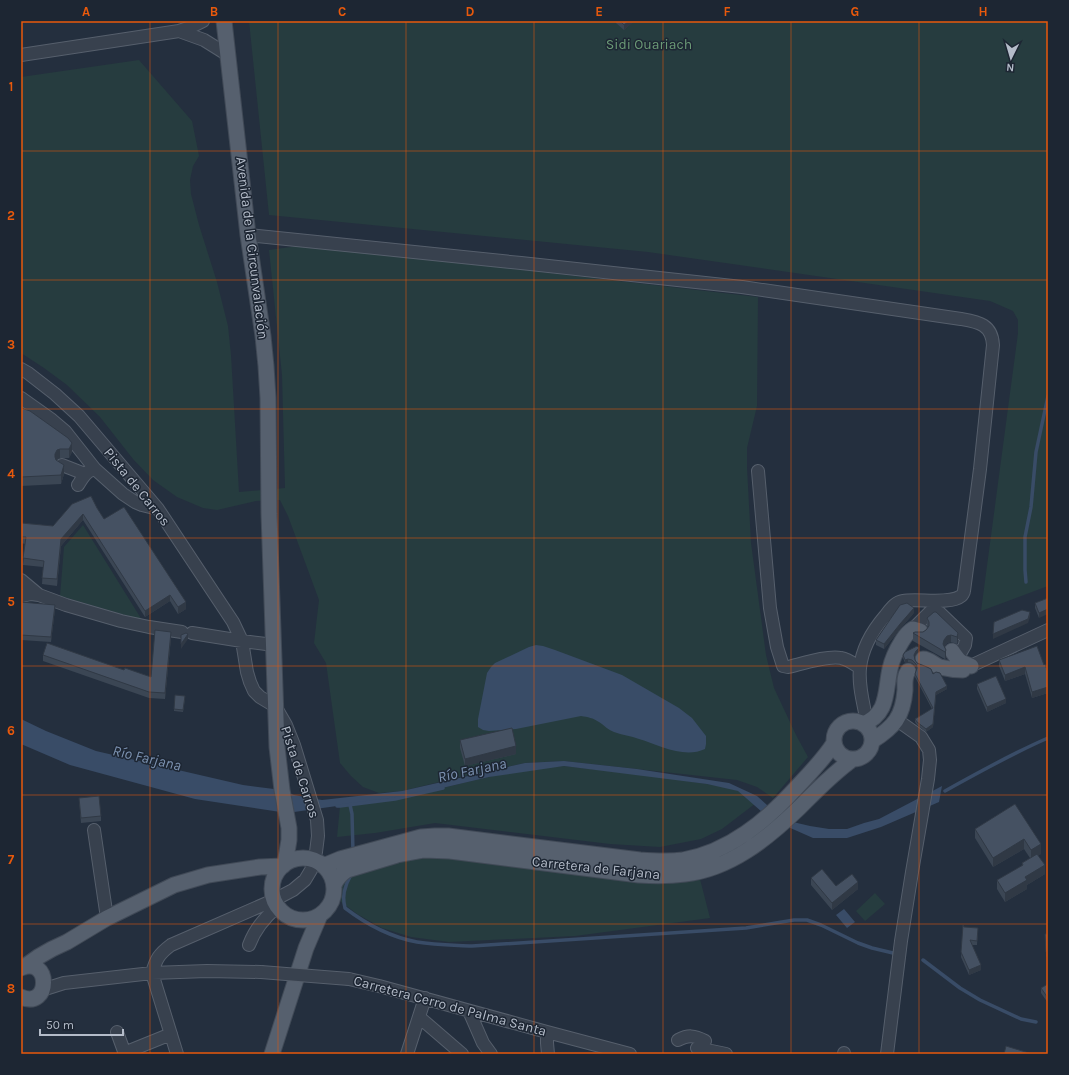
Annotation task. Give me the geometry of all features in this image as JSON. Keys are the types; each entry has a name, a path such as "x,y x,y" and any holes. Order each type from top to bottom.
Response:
{"main road":[{"name":"Avenida de la Circunvalación","path":"224,21 248,235 266,366 277,747 282,790 290,828"},
{"path":"872,741 870,731 865,723 876,716 883,707 890,668 898,646 909,631 916,630"},
{"path":"923,659 927,659 944,668 961,661"},
{"name":"Carretera de Farjana","path":"397,849 450,850 639,875 663,876 692,873 708,869 741,854 766,837 793,814 837,771 853,759 864,756 868,752 872,741 885,732 897,720 904,699 907,674 901,667 897,666 890,668"},
{"name":"Carretera de Farjana","path":"334,885 337,879 351,863 397,849 421,837 448,836 614,858 664,861 683,860 701,855 734,842 753,829 783,803 822,759 834,743 836,732 842,724 853,721 865,723"},
{"path":"834,743 838,752 848,758 853,759"},
{"path":"248,868 257,873 282,912 294,919 312,919 326,910 333,898 334,885 332,878 328,871 315,862 295,839 290,828"},
{"path":"274,898 274,878 277,871 284,865 290,828"},
{"name":"Carretera de Farjana","path":"284,865 301,858 315,862 340,859 351,863"},
{"path":"23,968 38,957 108,918 174,885 208,875 260,866 284,865"},
{"path":"272,1054 306,948 320,915"},
{"path":"294,919 306,948"},
{"path":"22,998 35,997 39,994 49,964 57,952 67,942"},
{"path":"23,968 30,966 40,971 43,982"}],"street":[{"path":"21,55 179,31 203,21"},
{"path":"179,31 204,40 228,55"},
{"path":"248,235 742,287 953,318 981,324 985,327 991,334 993,345 980,468 964,592 961,596 955,599 906,600 898,602 876,628 866,647 860,668 865,723"},
{"name":"Pista de Carros","path":"21,369 55,394 79,416 158,509 233,622 242,642 247,672 254,691 260,698 275,706 286,725 294,745 316,817 318,840 315,862 305,880 293,890 171,945 161,952 155,962 152,974"},
{"path":"21,398 52,420 65,432 90,472"},
{"path":"62,465 90,472 107,481 129,499 142,505 158,509"},
{"path":"758,471 770,608 776,647 784,666 788,667 839,657 860,668"},
{"path":"78,485 90,472"},
{"path":"21,580 39,595"},
{"path":"21,580 21,592"},
{"path":"21,596 31,594 39,595 72,607 121,621 149,627 242,642 274,645"},
{"path":"916,630 930,612 934,611 940,613 966,638 961,661"},
{"path":"961,661 1048,630"},
{"path":"887,1054 900,948 930,760 925,742 921,737 897,720"},
{"path":"94,830 108,918"},
{"path":"249,945 260,924 268,914 274,898"},
{"name":"Carretera Cerro de Palma Santa","path":"43,982 64,983 152,974 207,971 261,972 349,979 425,998 618,1052 630,1054"},
{"path":"152,974 177,1054"},
{"path":"407,1054 425,998"},
{"path":"469,1011 483,1043 491,1054"},
{"path":"419,1017 462,1054"},
{"path":"117,1032 124,1053 171,1034"},
{"path":"547,1032 548,1054"},
{"path":"678,1040 684,1037 698,1037 701,1044 726,1054"}],"green space":[{"name":"Sidi Ouariach","path":"249,21 1048,21 1048,586 981,611 1018,333 1018,320 1013,311 990,301 648,252 269,215"},
{"path":"139,60 192,121 199,156 193,166 190,180 191,194 217,282 228,326 239,492 285,488 282,375 269,250 305,245 758,297 757,406 747,448 751,543 766,655 774,688 808,757 773,798 757,787 737,780 564,761 525,763 402,791 379,793 363,787 351,776 340,763 326,663 314,643 319,600 288,516 280,500 256,501 217,510 203,508 177,497 153,480 133,459 100,417 67,385 21,353 21,77"},
{"path":"83,525 142,620 60,596 64,547"},
{"path":"564,766 654,776 720,786 739,791 756,803 722,829 701,839 660,847 610,844 435,823 375,833 337,837 340,806 395,799 523,769"},
{"path":"423,856 651,880 676,881 700,879 710,918 575,936 449,942 411,937 382,928 357,914 341,902 340,886 350,871"},
{"path":"875,893 885,904 865,921 856,911"}],"water":[{"path":"536,645 555,650 622,675 679,708 692,718 706,736 705,749 697,752 680,752 672,750 614,732 595,720 581,716 516,729 489,731 478,727 478,719 487,673 491,667 495,663"},
{"path":"21,719 46,731 96,751 243,785 282,790 294,795 322,800 402,791 525,763 564,761 637,769 729,783 757,796 777,814 793,822 829,829 847,829 879,819 942,786 939,802 881,827 847,838 813,838 770,819 738,791 707,784 564,766 489,777 408,796 287,813 195,799 70,765 21,744"},
{"path":"844,909 855,922 847,928 836,915"}],"building":[{"path":"620,21 629,21 624,25"},
{"path":"21,408 30,411 68,438 72,443 69,449 57,450 55,454 56,460 64,465 61,475 21,477"},
{"path":"91,496 104,519 124,507 186,602 178,607 170,595 145,611 83,514 61,539 57,579 42,578 44,561 23,558 26,537 21,537 21,523 53,526 72,504"},
{"path":"1048,598 1048,609 1039,613 1035,603"},
{"path":"21,602 55,605 51,637 21,635"},
{"path":"907,603 914,608 884,644 876,640 900,605"},
{"path":"1022,610 1030,612 1028,619 993,634 994,622"},
{"path":"936,612 958,633 957,637 951,635 947,636 944,640 943,644 946,650 945,652 913,633 923,632 926,630 929,626 927,618"},
{"path":"155,630 171,632 165,693 149,692 43,655 47,643 124,670 125,668 151,677"},
{"path":"186,633 188,634 181,644 181,635"},
{"path":"917,646 919,648 914,655 917,663 931,669 933,674 936,672 940,673 947,686 936,692 933,724 926,729 915,719 933,708 915,674 917,668 916,664 912,660 905,660 903,655 905,652"},
{"path":"1037,646 1048,673 1048,687 1032,692 1025,667 1005,675 999,660"},
{"path":"996,676 1006,699 987,707 977,684"},
{"path":"175,695 185,696 183,710 174,709"},
{"path":"512,728 516,746 465,759 460,740"},
{"path":"99,796 101,816 81,818 79,798"},
{"path":"1015,804 1041,844 1031,850 1024,839 993,858 975,829"},
{"path":"1037,854 1045,865 1025,877 1027,880 1005,893 997,880 1023,865 1022,863"},
{"path":"822,869 836,886 852,874 858,882 832,903 811,878"},
{"path":"963,925 964,927 978,928 977,941 970,940 981,965 969,970 961,952"},
{"path":"1045,934 1048,934 1048,952 1046,952"},
{"path":"1048,984 1048,998 1041,988"},
{"path":"1006,1046 1029,1053 1029,1054 1004,1054"}],"waterway":[{"path":"1026,582 1025,537 1031,507 1036,452 1048,396"},
{"path":"945,791 1009,756 1048,738"},
{"name":"Río Farjana","path":"337,806 395,799 443,788"},
{"path":"350,805 352,814 353,852"},
{"path":"351,874 344,891 345,908 361,919 388,933 417,942 472,946 746,928 794,920 807,920 858,943 893,953"},
{"path":"923,960 960,988 980,1000 1021,1019 1036,1022"}]}
